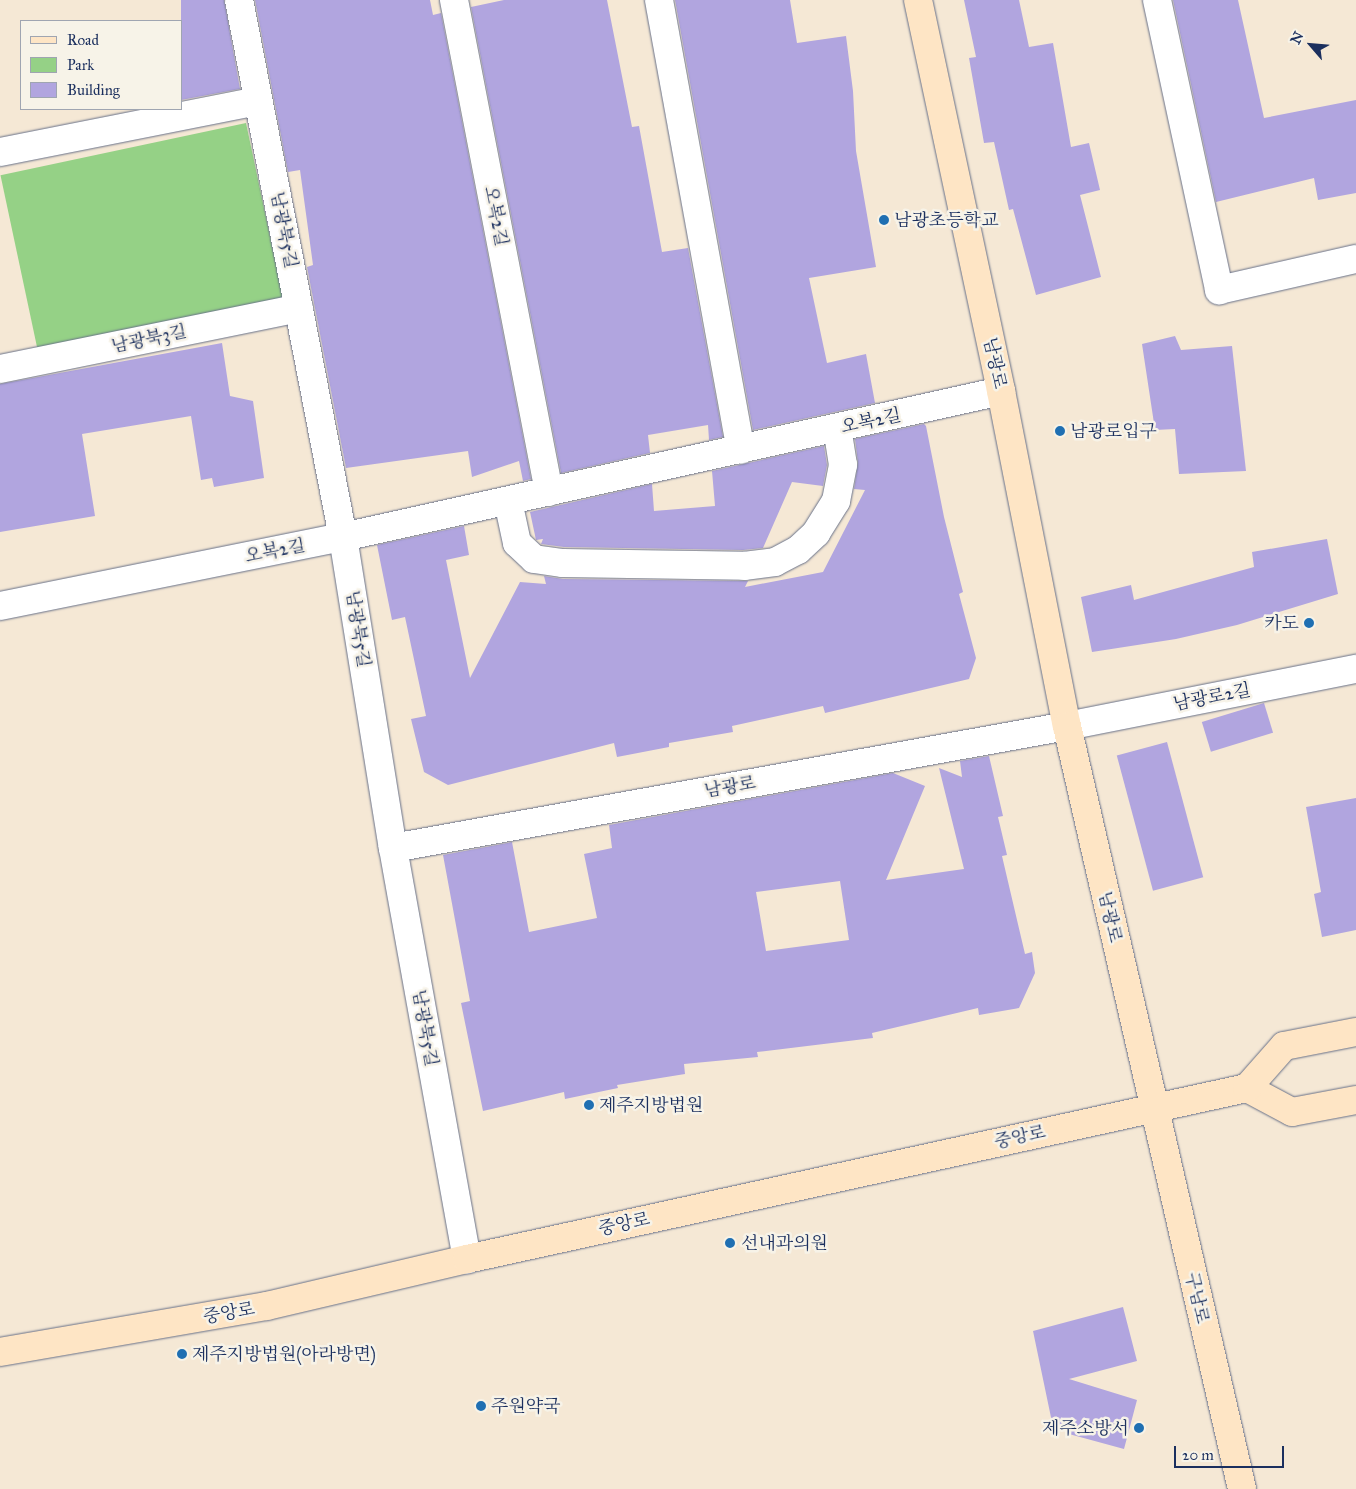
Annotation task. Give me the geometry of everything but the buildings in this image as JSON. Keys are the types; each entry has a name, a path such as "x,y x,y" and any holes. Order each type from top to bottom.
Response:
{"main road":[{"name":"남광로","path":"918,0 1002,391 1068,726 1153,1107"},
{"path":"1356,1032 1284,1046 1247,1088 1292,1112 1356,1100"},
{"name":"중앙로","path":"0,1352 267,1306 467,1259 1153,1107 1247,1088"},
{"name":"구남로","path":"1153,1107 1242,1489"}],"street":[{"name":"남광북5길","path":"239,0 343,537 393,848 467,1259"},
{"name":"오복2길","path":"454,0 549,492"},
{"path":"659,0 741,450"},
{"path":"1156,0 1219,290 1356,259"},
{"path":"0,152 258,100"},
{"name":"남광북3길","path":"0,369 299,308"},
{"name":"오복2길","path":"0,606 343,537 1002,391"},
{"path":"508,501 517,543 534,559 563,562 744,566 775,562 798,550 816,533 836,501 843,465 837,428"},
{"name":"남광로2길","path":"1068,726 1356,669"},
{"name":"남광로","path":"393,848 1068,726"}],"green space":[{"path":"246,123 283,298 38,350 0,175"}],"place":[{"name":"남광초등학교","path":"884,220"},
{"name":"남광로입구","path":"1060,431"},
{"name":"카도","path":"1309,623"},
{"name":"제주지방법원","path":"589,1105"},
{"name":"선내과의원","path":"730,1243"},
{"name":"제주지방법원(아라방면)","path":"182,1354"},
{"name":"주원약국","path":"481,1406"},
{"name":"제주소방서","path":"1139,1428"}]}
